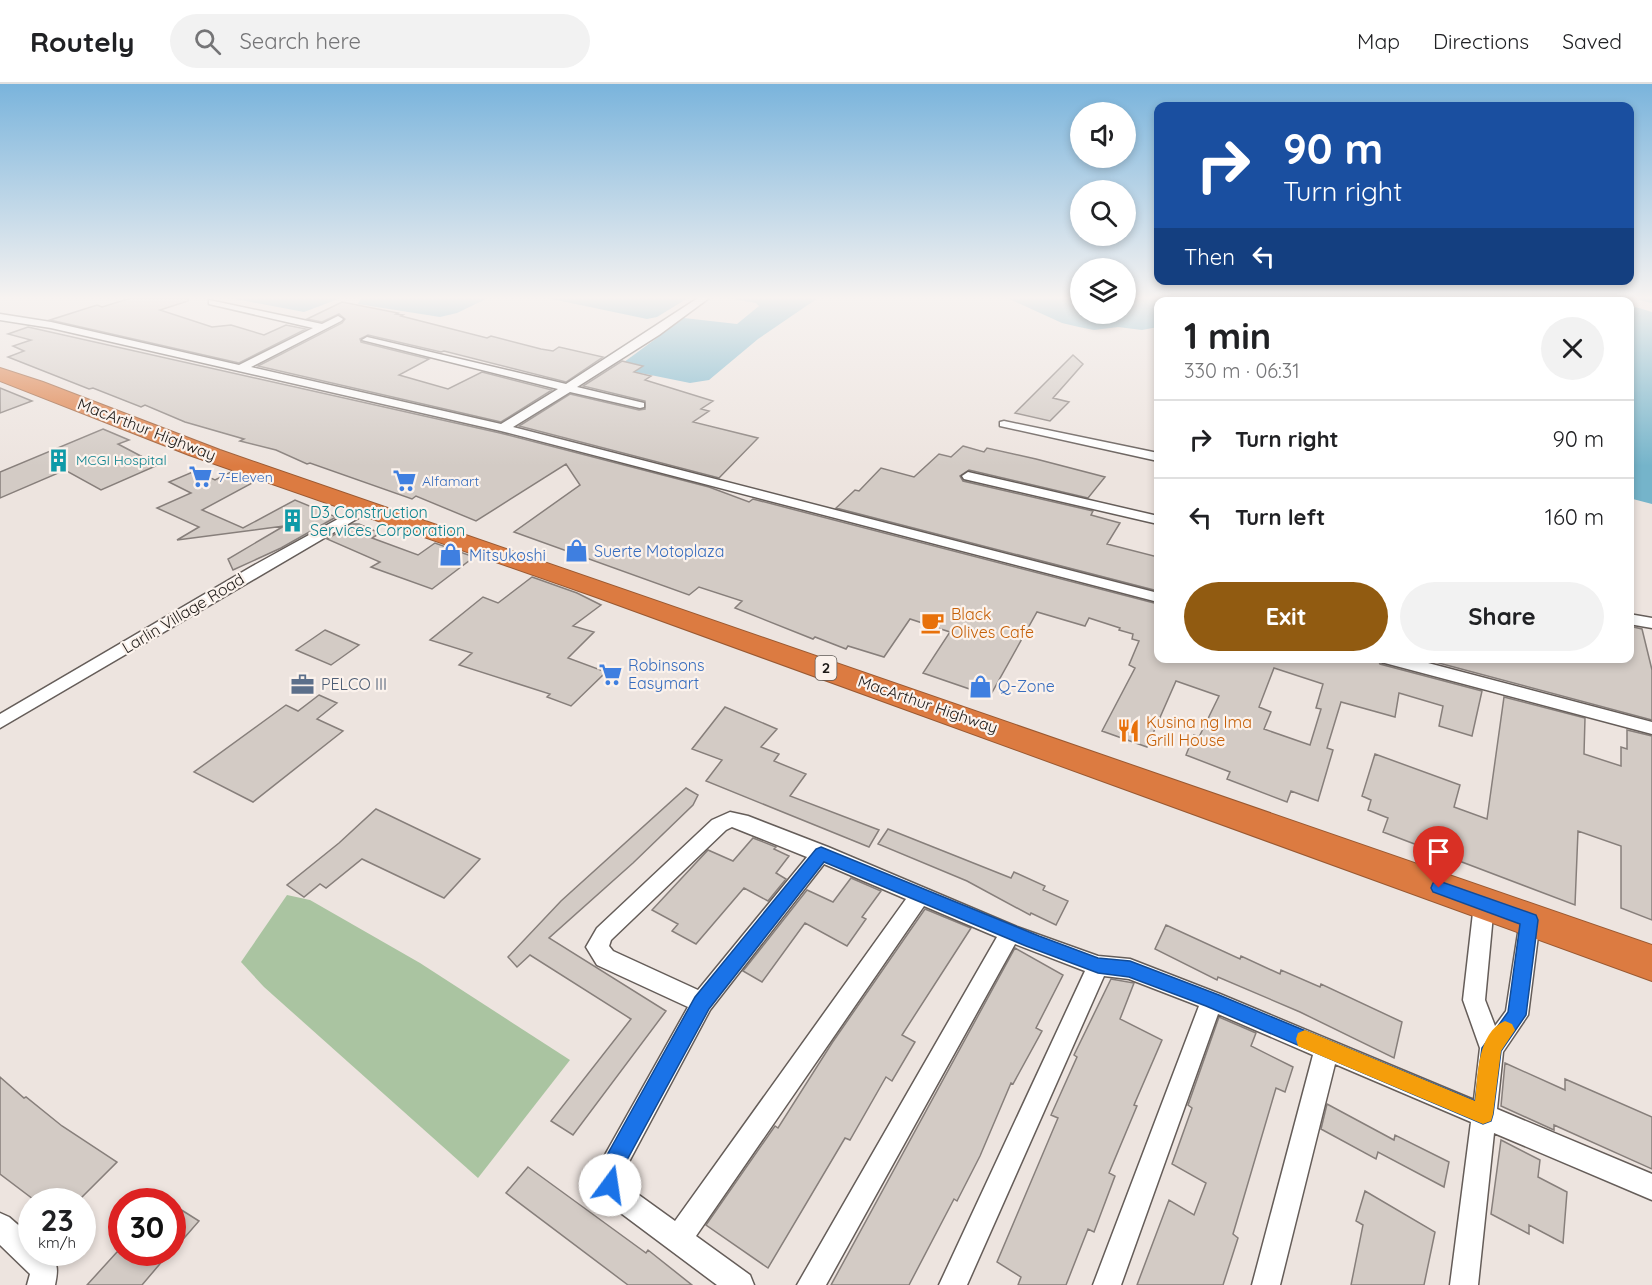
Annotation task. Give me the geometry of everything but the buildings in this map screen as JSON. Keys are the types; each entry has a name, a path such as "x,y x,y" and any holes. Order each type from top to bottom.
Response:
{"highway":[{"name":"MacArthur Highway","path":"0,374 63,396 144,430 1101,765 1652,963"}],"street":[{"path":"175,354 503,428 1154,597"},
{"path":"239,369 269,354"},
{"path":"427,354 640,405"},
{"path":"503,428 624,354"},
{"path":"1004,424 1154,456"},
{"path":"968,476 1154,519"},
{"name":"Larlin Village Road","path":"0,722 367,507"},
{"path":"1634,620 1652,623"},
{"path":"1403,663 1652,728"},
{"path":"702,1003 605,958 597,947 604,934 719,825 730,819 741,821 821,853 1010,933 1098,966 1130,969 1212,1000 1652,1187"},
{"path":"740,1285 623,1199 610,1185 609,1171 702,1003 821,853"},
{"path":"677,1240 920,895"},
{"path":"1464,1285 1492,1048 1474,1000 1484,904"},
{"path":"1492,1048 1517,1015 1530,920"},
{"path":"811,1285 1010,933"},
{"path":"953,1285 1098,966"},
{"path":"1107,1285 1212,1000"},
{"path":"1266,1285 1327,1048"},
{"path":"0,1226 45,1269 41,1285"}],"green space":[{"path":"287,895 310,900 420,963 570,1060 478,1178 264,987 241,962"}],"water":[{"path":"635,354 740,354 709,380 690,383 616,368"},
{"path":"1634,354 1652,354 1652,504 1634,499"}],"slow traffic":[{"path":"1305,1039 1483,1114 1492,1048 1505,1030"}],"place":[{"name":"MCGI Hospital","path":"58,460"},
{"name":"7-Eleven","path":"200,477"},
{"name":"Alfamart","path":"404,481"},
{"name":"D3 Construction Services Corporation","path":"292,521"},
{"name":"Suerte Motoplaza","path":"576,551"},
{"name":"Mitsukoshi","path":"451,555"},
{"name":"Black Olives Cafe","path":"933,623"},
{"name":"Robinsons Easymart","path":"610,674"},
{"name":"PELCO III","path":"303,684"},
{"name":"Q-Zone","path":"980,686"},
{"name":"Kusina ng Ima Grill House","path":"1128,731"}],"route":[{"path":"610,1185 609,1171 702,1003 821,853 1010,933 1098,966 1130,969 1212,1000 1483,1114 1492,1048 1517,1015 1530,920 1439,888"}]}
